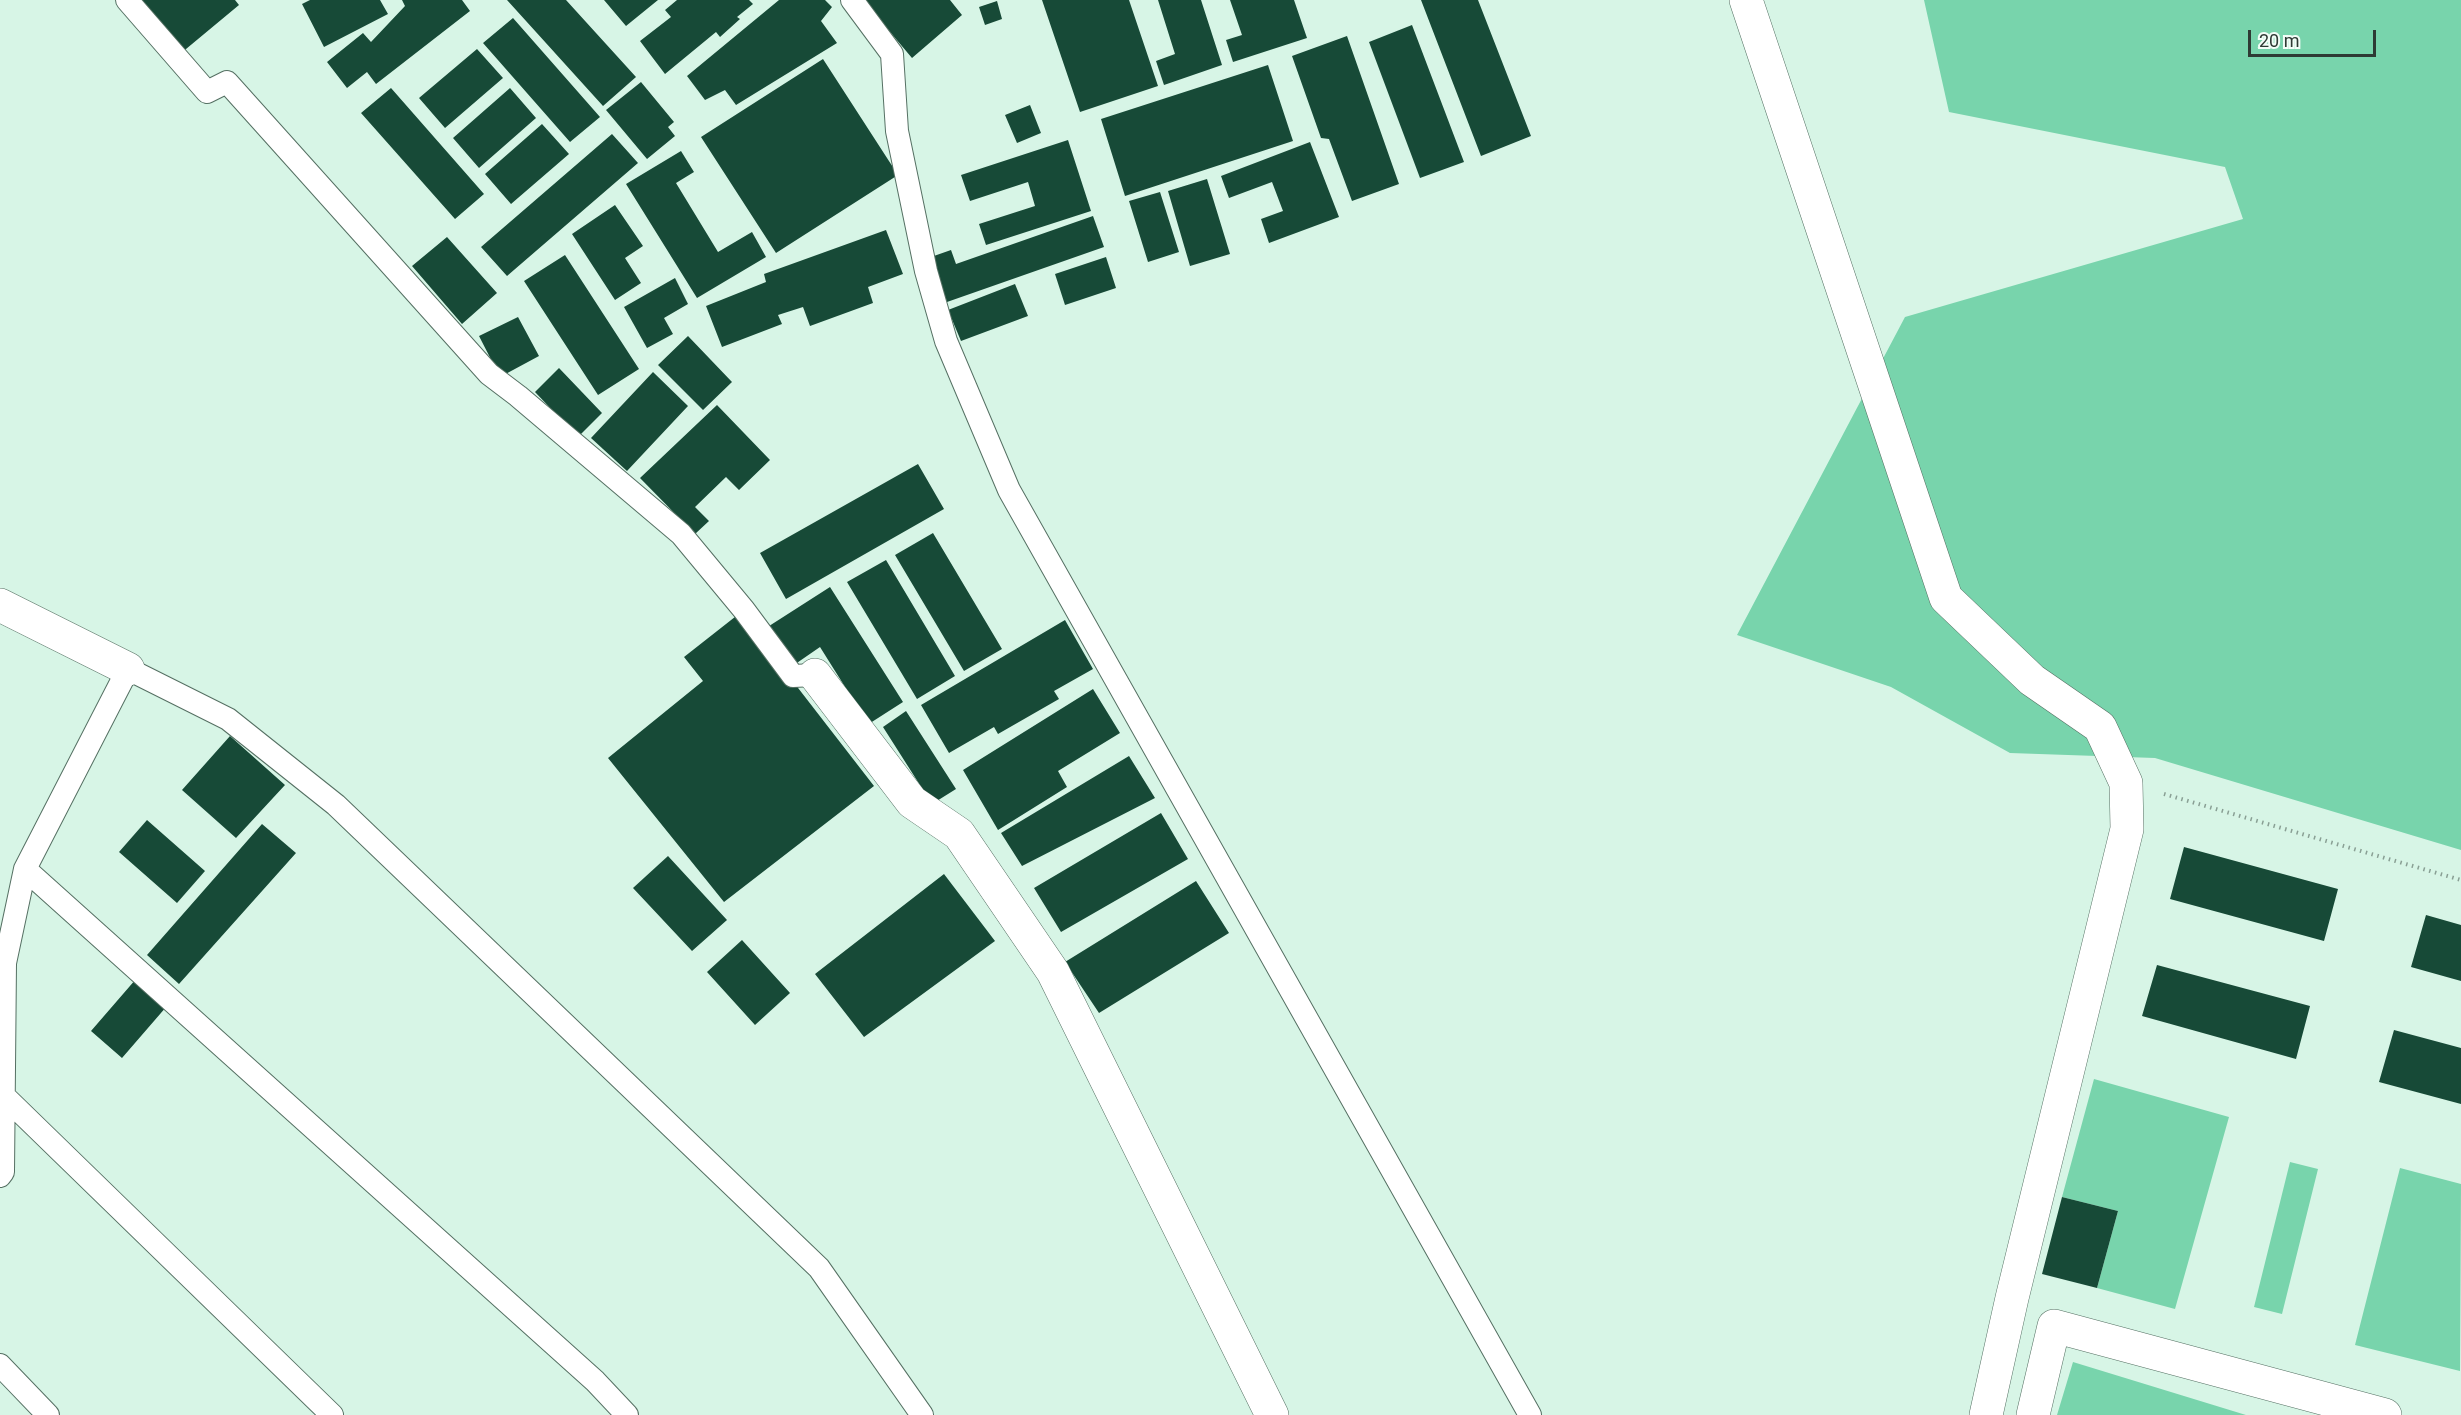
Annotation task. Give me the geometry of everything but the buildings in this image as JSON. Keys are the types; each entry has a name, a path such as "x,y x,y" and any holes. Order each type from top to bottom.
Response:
{"street":[{"path":"1746,0 1946,598 2032,680 2100,726 2126,783 2127,829 2012,1298 1986,1415"},
{"path":"0,605 128,669"},
{"path":"815,675 912,802 959,834 1053,972 1272,1415"},
{"path":"2033,1415 2055,1326 2385,1415"}],"lane":[{"path":"127,0 207,92 227,82 489,374 681,534 744,610 793,676 815,675"},
{"path":"852,0 891,54 897,132 926,271 946,341 1009,490 1530,1415"},
{"path":"0,1176 3,1172 5,963 25,869 128,669 228,719 336,805 819,1268 922,1415"},
{"path":"25,869 595,1381 627,1415"},
{"path":"4,1096 332,1415"},
{"path":"0,1365 48,1415"}],"path":[{"path":"2126,783 2461,880"}],"green space":[{"path":"1924,0 2461,0 2461,850 2155,758 2010,753 1891,687 1737,635 1905,317 2243,219 2225,167 1949,112"},
{"path":"2094,1079 2229,1117 2175,1309 2097,1288 2118,1211 2062,1197"},
{"path":"2290,1162 2318,1169 2282,1314 2254,1307"},
{"path":"2400,1168 2461,1184 2460,1371 2355,1345"},
{"path":"2073,1362 2246,1415 2057,1415"}]}
